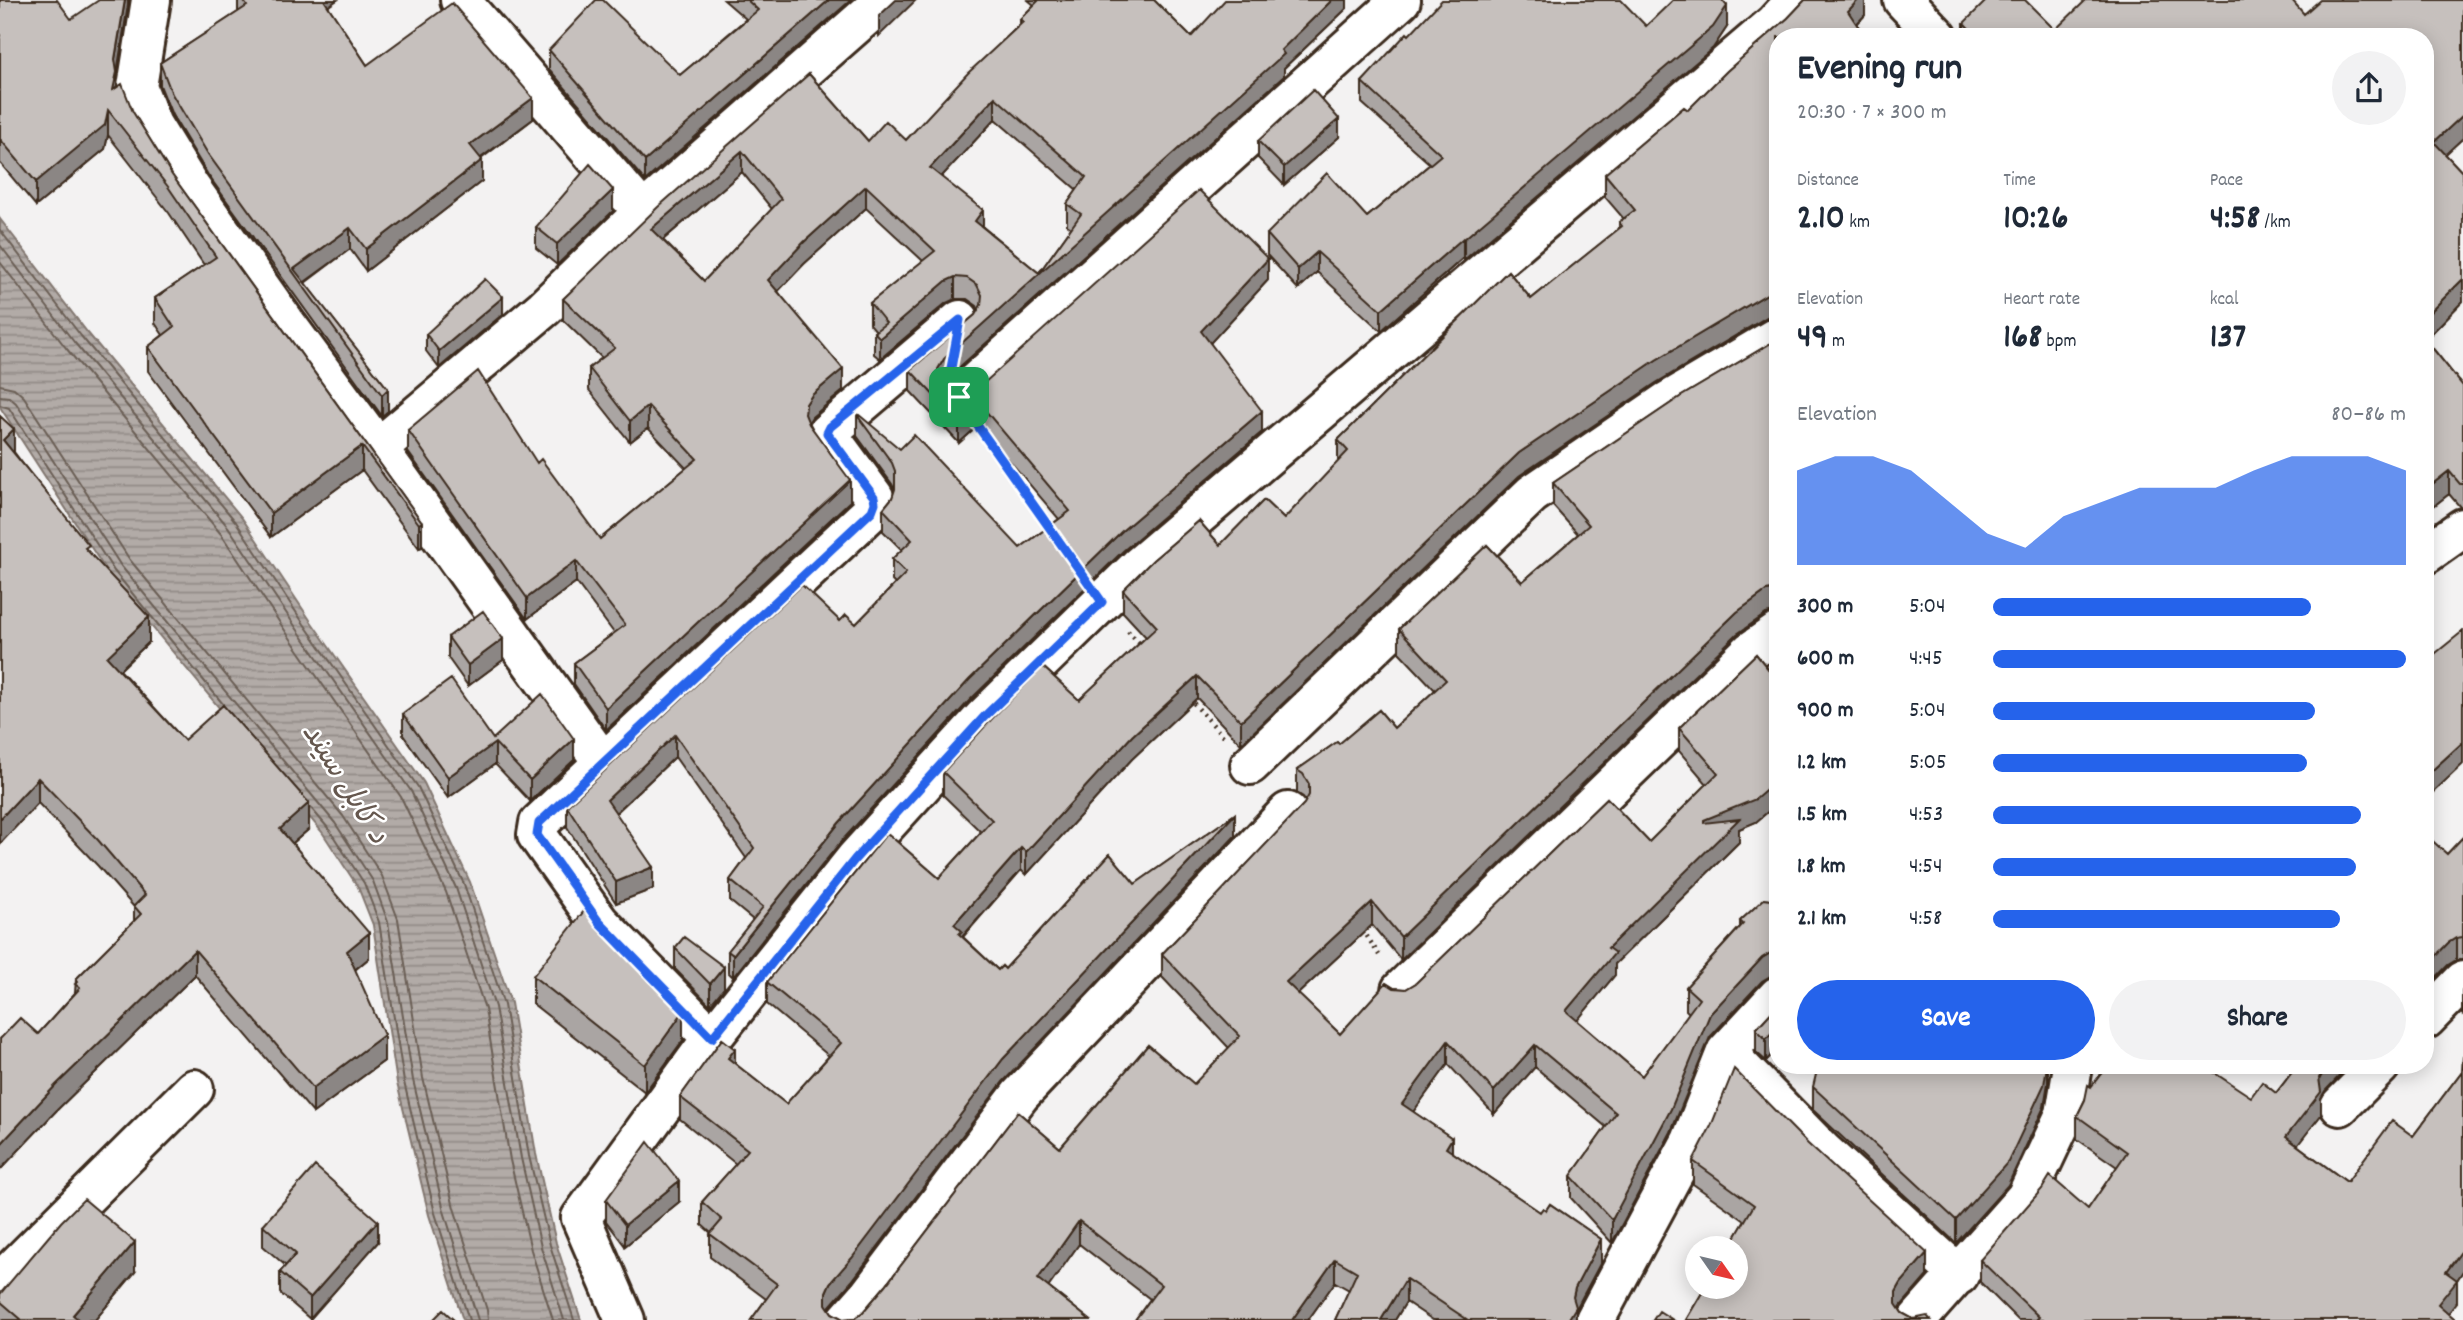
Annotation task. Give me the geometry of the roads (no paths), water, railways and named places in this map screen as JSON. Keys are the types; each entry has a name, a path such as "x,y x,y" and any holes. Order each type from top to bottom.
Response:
{"street":[{"path":"151,0 137,87 152,125 198,199 594,750"},
{"path":"460,0 643,212"},
{"path":"378,448 544,308 643,212 884,0"},
{"path":"959,397 1401,0"},
{"path":"1769,28 1796,0"},
{"path":"1903,0 1929,28"},
{"path":"625,1320 581,1217 712,1038 855,859 984,717 1138,567 1769,28"},
{"path":"712,1038 599,922 537,835 539,823 872,511 874,497 827,433 830,427 960,320"},
{"path":"1250,765 1532,494 1668,401 1769,341"},
{"path":"2434,548 2463,528"},
{"path":"1401,990 1752,650 1769,638"},
{"path":"847,1320 869,1295 1020,1095 1288,812"},
{"path":"2434,1011 2463,981"},
{"path":"1595,1320 1691,1141 1726,1052 1769,1006"},
{"path":"1726,1052 1823,1151 1959,1275"},
{"path":"1917,1320 2026,1197 2065,1114 2072,1074"},
{"path":"2340,1106 2372,1074"},
{"path":"0,1282 194,1089"}],"water":[{"name":"د کابل سيند","path":"0,219 87,332 242,518 424,783 470,882 511,1003 536,1154 556,1243 581,1320 463,1320 429,1215 397,1083 373,925 358,887 322,832 109,575 0,407"}]}
